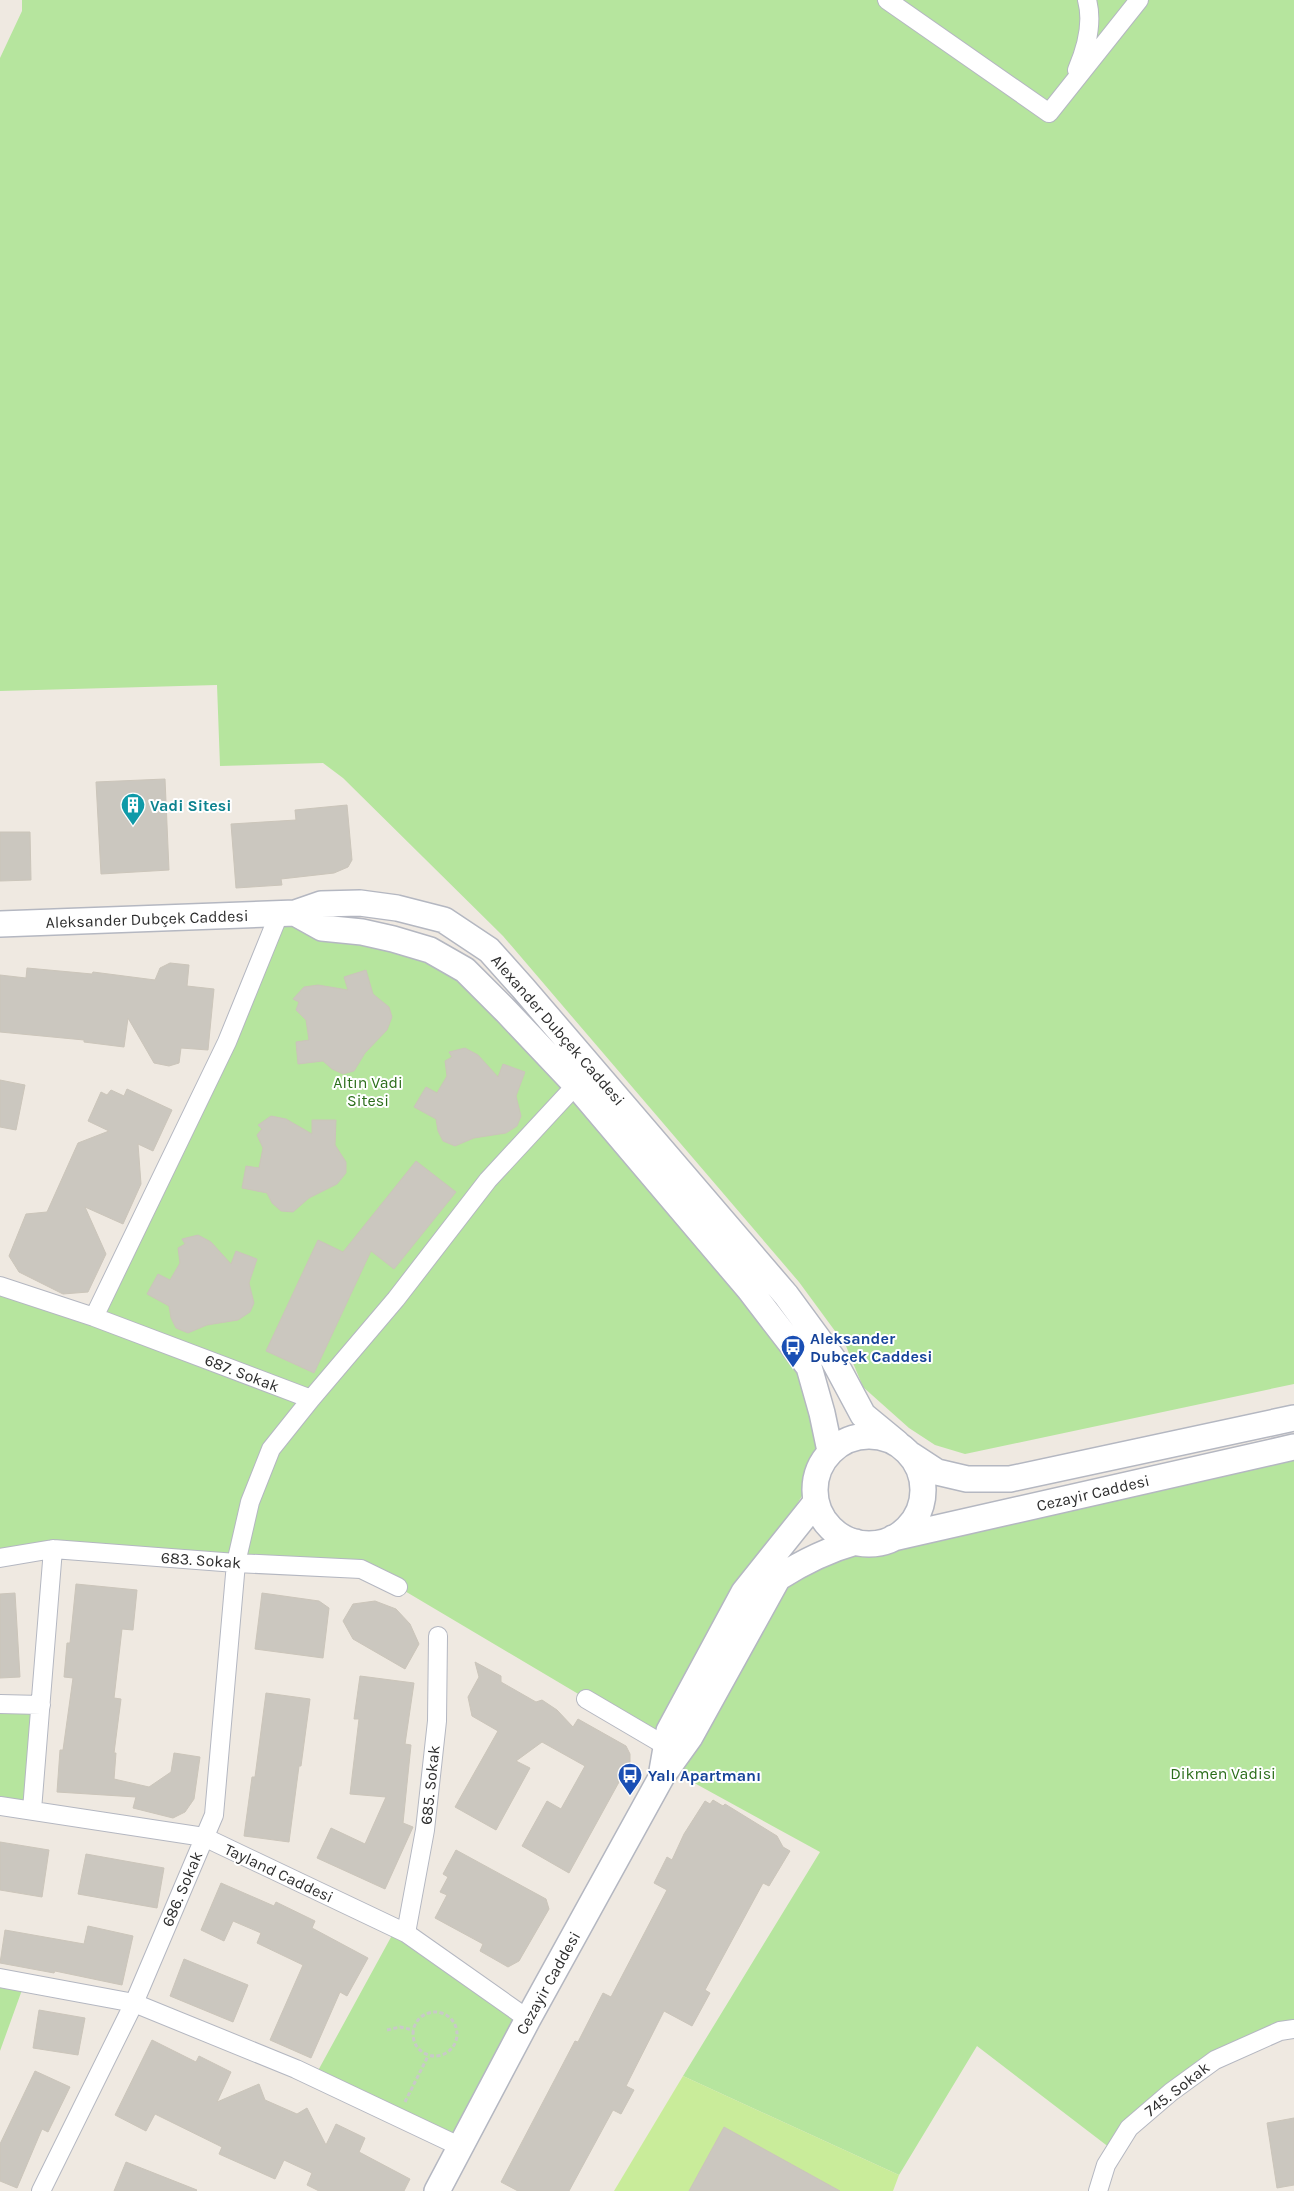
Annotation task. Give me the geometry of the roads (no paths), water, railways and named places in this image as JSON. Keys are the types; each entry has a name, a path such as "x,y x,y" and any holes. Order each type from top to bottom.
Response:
{"main road":[{"name":"Alexander Dubçek Caddesi","path":"287,913 321,904 360,904 398,908 444,920 489,950 786,1295 833,1359 864,1415 904,1449"},
{"name":"Aleksander Dubçek Caddesi","path":"0,924 287,913"},
{"name":"Alexander Dubçek Caddesi","path":"287,913 322,928 385,937 430,950 465,970 576,1085 749,1289 808,1367 822,1413 830,1451"},
{"name":"Cezayir Caddesi","path":"904,1449 937,1472 967,1480 1010,1479 1294,1418"},
{"path":"862,1436 880,1436 904,1449 919,1470 923,1486 921,1504 914,1519 903,1532 893,1538 870,1544 856,1542 835,1533 823,1519 816,1502 815,1484 820,1467 830,1451 845,1441 862,1436"},
{"name":"Cezayir Caddesi","path":"893,1538 1294,1447"},
{"name":"Cezayir Caddesi","path":"745,1613 744,1592 816,1502"},
{"name":"Cezayir Caddesi","path":"437,2191 528,2019 662,1776 675,1738 745,1613 778,1578 817,1555 856,1542"}],"street":[{"path":"887,0 1049,113 1139,0"},
{"path":"1068,88 1083,56 1090,16 1087,0"},
{"path":"94,1317 287,913"},
{"path":"236,1563 250,1502 271,1449 396,1299 488,1180 576,1085"},
{"name":"687. Sokak","path":"0,1286 94,1317 311,1399"},
{"path":"32,1810 53,1549"},
{"name":"683. Sokak","path":"0,1558 53,1549 236,1563 361,1569 398,1587"},
{"name":"686. Sokak","path":"41,2191 134,2003 214,1815 236,1563"},
{"name":"685. Sokak","path":"406,1933 428,1812 437,1720 438,1636"},
{"path":"586,1699 675,1738"},
{"path":"0,1704 41,1705"},
{"name":"Tayland Caddesi","path":"0,1806 204,1837 406,1933 528,2019"},
{"path":"0,1978 134,2003 296,2069 461,2147"},
{"name":"745. Sokak","path":"1098,2191 1106,2165 1129,2128 1171,2092 1215,2060 1280,2031 1294,2029"}],"place":[{"name":"Vadi Sitesi","path":"133,826"},
{"name":"Aleksander Dubçek Caddesi","path":"793,1368"},
{"name":"Yalı Apartmanı","path":"630,1796"}],"park label":[{"name":"Altın Vadi Sitesi","path":"368,1091"},
{"name":"Dikmen Vadisi","path":"1223,1773"}]}
